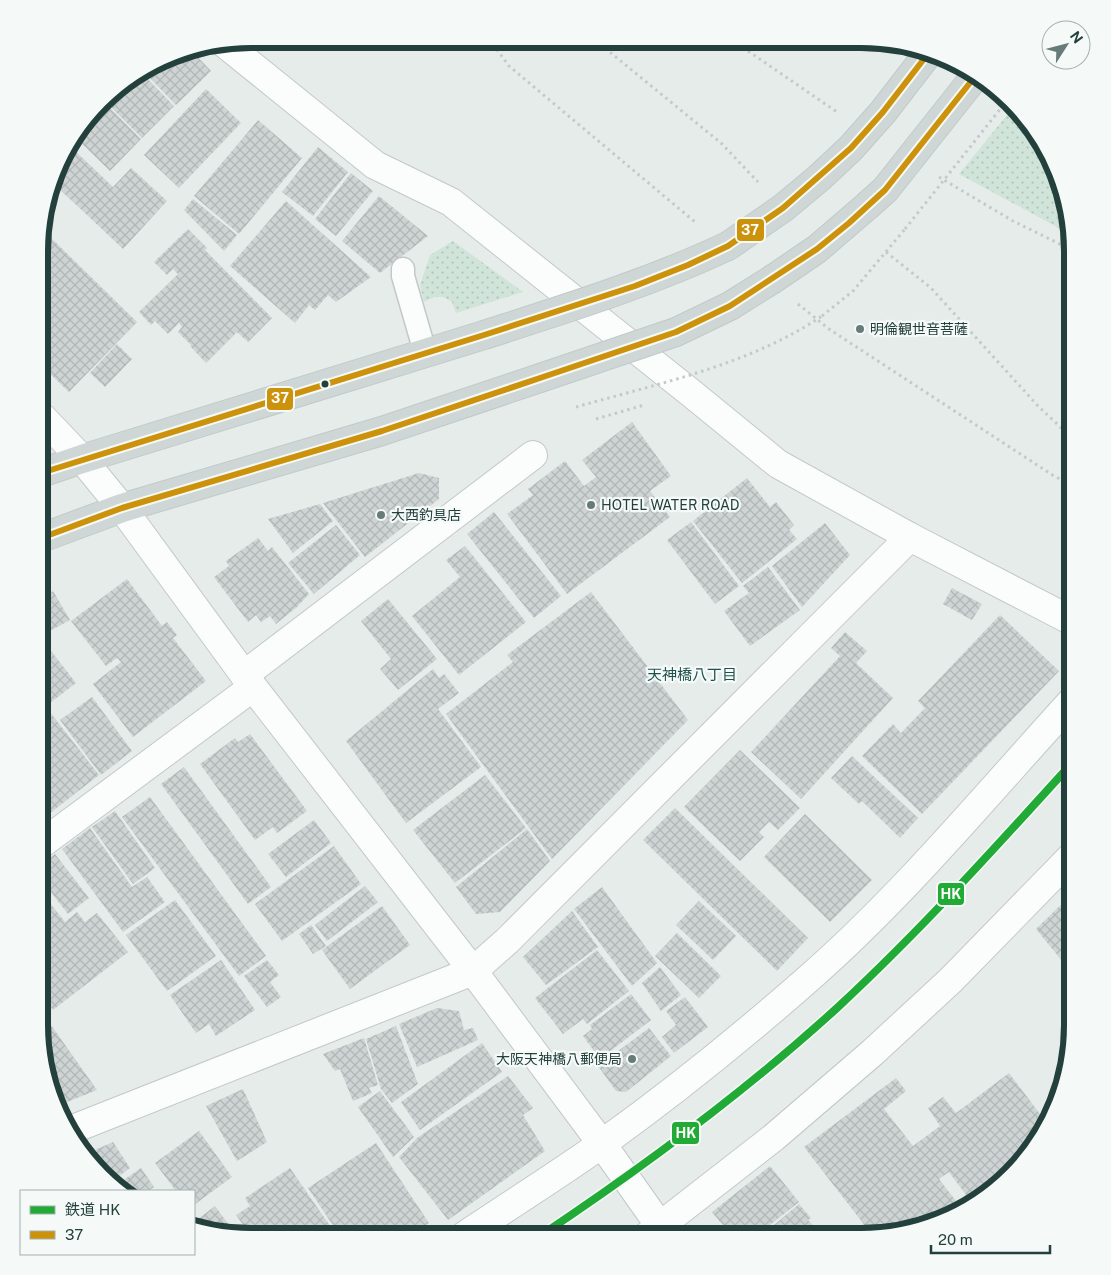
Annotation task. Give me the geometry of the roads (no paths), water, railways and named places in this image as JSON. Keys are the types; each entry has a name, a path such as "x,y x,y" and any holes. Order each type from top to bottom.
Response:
{"main road":[{"path":"48,471 484,335 635,286 688,265 728,246 783,208 819,178 852,148 883,112 925,58"},
{"path":"48,535 122,508 382,430 540,378 676,332 730,306 817,249 885,190 971,81"}],"street":[{"path":"231,48 375,164 451,202 778,464 910,537 1064,617"},
{"path":"48,423 82,459 122,508 249,681 473,971 609,1154 655,1227 773,1138 872,1053 951,980 1064,864"},
{"path":"48,839 533,455"},
{"path":"76,1128 473,971 514,934 910,537"},
{"path":"478,1228 609,1154 656,1104 808,978 889,901 1064,710"}],"lane":[{"path":"403,269 403,276 425,352"}],"rail line":[{"name":"HK","path":"552,1228 693,1128 767,1069 837,1008 928,919 1064,772"}],"place":[{"name":"明倫観世音菩薩","path":"860,329"},
{"name":"HOTEL WATER ROAD","path":"591,505"},
{"name":"大西釣具店","path":"381,515"},
{"name":"大阪天神橋八郵便局","path":"632,1059"}],"district":[{"name":"天神橋八丁目","path":"692,675"}]}
